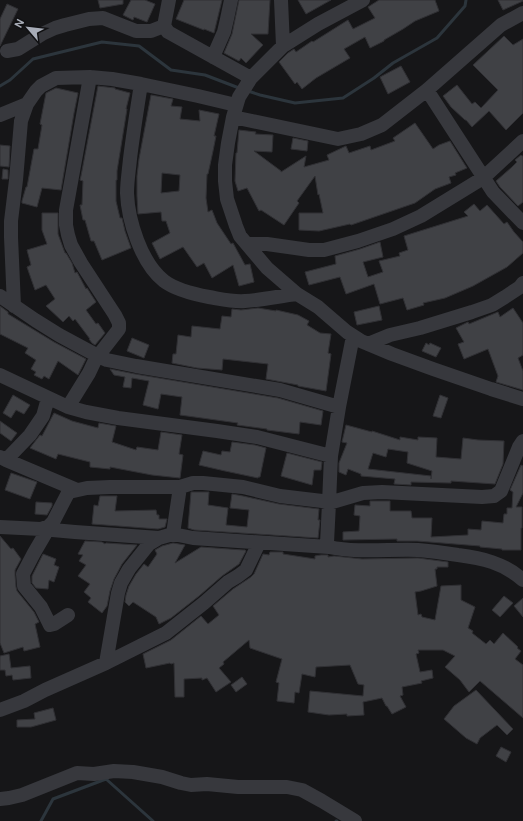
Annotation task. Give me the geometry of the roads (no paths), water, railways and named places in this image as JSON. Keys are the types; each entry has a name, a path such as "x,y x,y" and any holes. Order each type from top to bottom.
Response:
{"street":[{"path":"169,0 164,26 168,32 251,78"},
{"path":"213,57 228,20 231,0"},
{"path":"281,0 283,46"},
{"path":"363,0 318,24 283,46 251,78 236,106 228,143 225,181 231,215 240,236 268,268 297,294 318,307 353,336 392,354 523,399"},
{"path":"14,306 11,221 21,121 27,104 41,86 56,78 112,79 141,84 236,106 338,139 361,134 382,125 427,90 501,25 523,13"},
{"path":"7,51 18,50 42,34 55,28 89,19 103,18 136,31 151,31 164,26"},
{"path":"68,407 98,356 119,329 119,323 115,315 81,264 71,244 66,225 66,210 90,78"},
{"path":"141,84 128,179 128,206 138,244 156,274 164,281 189,293 223,300 245,301 297,294"},
{"path":"427,90 493,192 523,223"},
{"path":"0,115 27,104"},
{"path":"247,244 267,244 309,250 324,250 393,228 421,216 483,178 523,141"},
{"path":"368,344 390,335 420,328 492,305 523,284"},
{"path":"0,296 59,335 107,360 280,390 339,407"},
{"path":"329,547 327,543 331,456 353,336"},
{"path":"0,375 68,407 86,412 118,418 257,437 331,456"},
{"path":"48,398 43,416 30,434 3,459 77,490"},
{"path":"68,616 50,625 41,607 24,586 23,574 44,529 53,522 66,495 69,492 87,488 110,487 180,488 193,483 211,483 243,487 280,496 328,503 362,493 382,492 482,497 494,496 501,491 519,447 523,441"},
{"path":"173,534 180,488"},
{"path":"0,527 159,538"},
{"path":"106,663 121,583 129,569 149,544 159,538 173,534 193,538 329,547 360,551 418,550 469,556 485,559 499,564 523,580"},
{"path":"0,710 24,701 166,634 228,582 244,572 259,543"},
{"path":"0,798 9,798 22,795 76,773 94,774 114,771 133,772 162,777 191,785 207,784 302,790 355,821"}],"waterway":[{"path":"248,91 295,103 343,98 374,78 393,63 437,38 465,6 466,0"},
{"path":"0,86 10,80 33,59 102,42 139,46 171,70 205,75 239,88"},
{"path":"41,821 53,799 106,779 153,821"}]}
